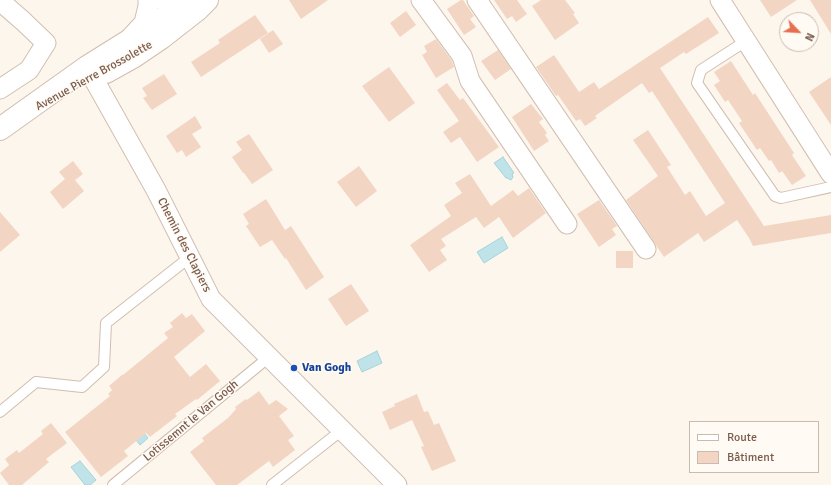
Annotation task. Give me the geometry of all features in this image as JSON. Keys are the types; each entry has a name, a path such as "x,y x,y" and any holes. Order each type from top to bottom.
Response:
{"street":[{"path":"126,42 144,23 148,0"},
{"name":"Avenue Pierre Brossolette","path":"8,123 90,73 126,42 151,27 175,9 198,9 207,0"},
{"path":"422,0 462,56 470,80 567,224"},
{"path":"477,0 646,249"},
{"path":"720,0 831,174"},
{"path":"0,1 46,43 29,70 0,89"},
{"name":"Avenue Pierre Brossolette","path":"90,73 133,57 161,38 175,9"},
{"name":"Chemin des Clapiers","path":"90,73 156,190 211,299 397,485"}],"lane":[{"path":"746,41 701,70 697,83 775,196 781,198 831,187"},
{"path":"0,412 36,382 82,387 104,368 106,323 190,257"},
{"name":"Lotissemnt le Van Gogh","path":"113,485 269,357"},
{"path":"272,485 342,430"}],"water":[{"path":"503,157 514,173 512,174 513,177 511,180 506,178 494,163"},
{"path":"502,237 508,248 484,263 477,252"},
{"path":"377,351 382,363 362,372 357,361"},
{"path":"136,423 148,438 140,445 127,429"},
{"path":"80,461 96,480 90,485 85,485 71,467"}],"building":[{"path":"289,0 328,0 301,19"},
{"path":"463,0 474,16 470,19 476,27 464,35 447,9"},
{"path":"494,0 517,0 527,14 516,22 512,16 507,19"},
{"path":"541,0 565,0 575,13 573,14 579,23 555,40 532,6"},
{"path":"760,0 797,0 771,17"},
{"path":"810,0 831,0 831,34 819,15 819,12 817,12"},
{"path":"406,11 416,25 400,37 390,23"},
{"path":"255,15 268,33 201,77 191,62 220,43 218,40"},
{"path":"708,17 719,33 686,54 684,52 660,68 764,226 831,215 831,233 753,246 737,220 704,242 698,233 664,257 626,200 658,176 633,140 648,130 671,165 667,167 685,195 690,191 706,216 725,203 652,91 649,93 642,83 595,116 597,118 585,126 580,119 576,121 536,67 554,55 579,92 594,82 599,89"},
{"path":"273,30 283,44 269,53 260,39"},
{"path":"436,39 452,61 454,67 436,78 422,55 427,52 424,46"},
{"path":"498,50 511,69 495,80 481,61"},
{"path":"731,61 753,95 755,93 794,153 792,155 806,176 792,185 782,171 779,173 771,160 769,161 760,148 757,150 739,123 742,121 728,100 725,102 714,85 720,81 714,72"},
{"path":"389,67 415,103 389,122 362,86"},
{"path":"164,74 177,94 152,110 143,98 147,96 142,88"},
{"path":"831,77 831,125 809,92"},
{"path":"447,83 460,100 463,98 499,147 477,162 460,137 451,143 443,132 459,121 437,90"},
{"path":"531,104 543,119 539,122 547,133 545,135 549,141 534,151 512,117"},
{"path":"195,116 202,128 192,134 201,147 186,157 182,150 177,153 166,136"},
{"path":"249,134 273,170 252,184 232,157 242,150 236,142"},
{"path":"73,161 83,174 75,180 84,191 63,209 50,192 65,179 59,172"},
{"path":"359,166 377,191 356,207 337,182"},
{"path":"470,174 491,206 513,190 518,196 529,188 546,213 513,238 499,217 484,228 476,217 441,239 446,246 440,250 447,260 429,272 410,245 451,216 444,205 462,193 455,183"},
{"path":"266,199 285,230 291,226 324,277 306,290 286,258 285,259 272,240 260,247 246,226 249,224 243,214"},
{"path":"599,200 617,226 612,229 616,235 599,247 577,214"},
{"path":"0,212 20,235 0,252"},
{"path":"616,251 633,251 633,268 616,268"},
{"path":"351,284 369,311 346,326 328,299"},
{"path":"182,313 186,318 192,314 205,331 174,357 190,377 206,364 220,381 197,400 196,399 175,414 177,416 150,437 146,433 124,451 128,456 101,477 65,432 110,396 108,394 112,390 109,386 168,338 164,333 173,327 170,323"},
{"path":"259,391 269,405 276,400 288,409 279,416 294,436 288,440 295,450 273,467 269,461 237,485 216,485 190,452 204,441 202,438 228,418 236,409 235,407"},
{"path":"417,394 424,412 428,411 434,425 439,423 456,461 432,471 421,447 424,446 412,420 390,430 382,412 395,406 394,404"},
{"path":"51,423 67,443 46,459 49,462 22,485 9,485 0,473 9,465 5,459 17,450 19,453 43,434 41,431"}],"place":[{"name":"Van Gogh","path":"294,368"}]}
